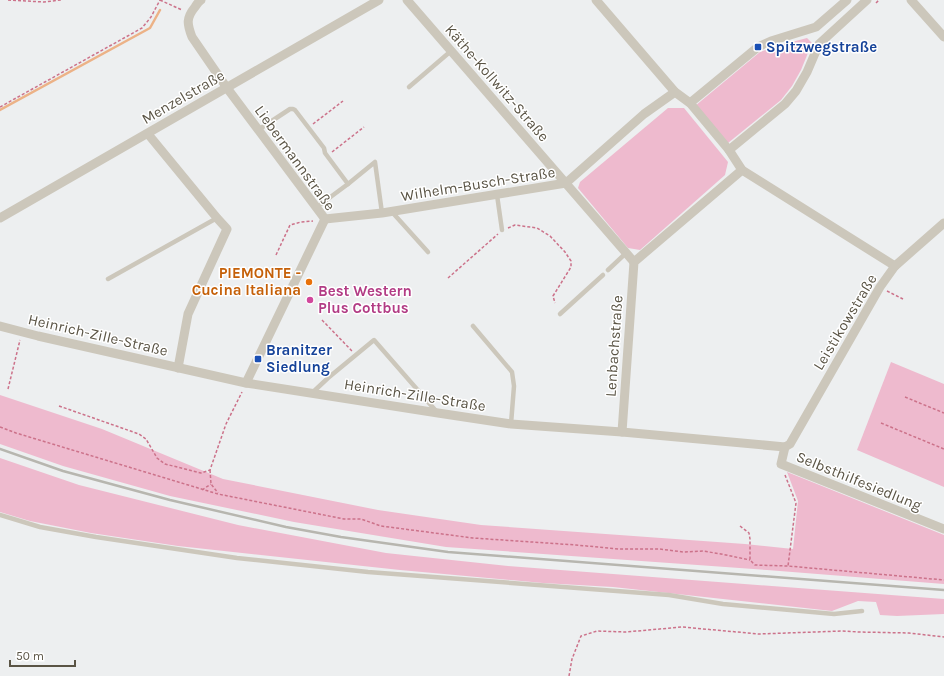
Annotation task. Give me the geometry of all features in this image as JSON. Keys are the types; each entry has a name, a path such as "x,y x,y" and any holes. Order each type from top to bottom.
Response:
{"street":[{"path":"190,13 201,0"},
{"name":"Menzelstraße","path":"0,218 379,0"},
{"name":"Käthe-Kollwitz-Straße","path":"407,0 566,183"},
{"path":"596,0 675,92 690,103 729,150 742,170 895,266"},
{"path":"690,103 758,47 771,41 816,27 847,0"},
{"path":"729,150 785,104 794,94 807,72 819,44 867,0"},
{"path":"911,0 944,37"},
{"name":"Liebermannstraße","path":"190,13 188,21 192,37 227,88 325,219 246,383"},
{"name":"Wilhelm-Busch-Straße","path":"325,219 387,213 566,183 644,114 675,92"},
{"path":"148,134 227,229 188,314 178,368"},
{"path":"566,183 634,262 742,170"},
{"name":"Leistikowstraße","path":"785,447 790,444 880,287 895,266 944,223"},
{"name":"Lenbachstraße","path":"622,432 634,262"},
{"name":"Heinrich-Zille-Straße","path":"0,326 246,383 438,413 511,424 622,432 785,447"},
{"name":"Selbsthilfesiedlung","path":"785,447 781,464 944,530"}],"lane":[{"path":"409,87 451,51"},
{"path":"258,130 293,108 324,148 325,153 348,184"},
{"path":"317,207 375,162 387,213 428,252"},
{"path":"497,195 502,230"},
{"path":"108,279 217,218"},
{"path":"608,270 626,253"},
{"path":"560,314 603,275"},
{"path":"473,326 512,372 514,386 511,424"},
{"path":"312,393 374,340 438,413"},
{"path":"0,515 40,527 237,558 368,572 669,595 724,604 834,614 862,611"}],"path":[{"path":"8,0 44,2 61,0"},
{"path":"0,107 142,28 151,17 160,0 190,13"},
{"path":"308,127 343,100"},
{"path":"327,156 364,127"},
{"path":"276,255 290,225 325,219"},
{"path":"448,278 502,230 515,225 537,228 550,236 572,261 571,267 553,296 555,303"},
{"path":"880,287 903,299"},
{"path":"322,320 356,355"},
{"path":"8,389 22,332"},
{"path":"218,494 210,484 210,470 226,424 246,383"},
{"path":"905,397 944,414"},
{"path":"59,406 139,434 146,439 157,458 165,464 201,473 210,470"},
{"path":"881,423 944,449"},
{"path":"0,427 202,490 344,519 361,519 381,526 465,537 619,549 660,549 683,552 703,551 750,560 755,565 788,566 944,580"},
{"path":"781,464 796,503 788,566"},
{"path":"202,490 210,484"},
{"path":"740,526 749,533 750,560"},
{"path":"569,676 572,659 581,636 597,631 626,632 682,627 758,634 842,631 909,633 944,637"}],"shaded area":[{"path":"807,38 812,43 801,70 792,86 781,100 728,143 695,106 760,52"},
{"path":"668,108 684,108 728,162 725,175 640,250 628,248 578,188 580,182"},
{"path":"891,362 944,384 944,487 857,450"},
{"path":"0,395 102,429 223,479 378,510 481,525 745,544 793,549 798,501 787,472 944,535 944,584 446,547 294,522 170,496 63,466 0,444"},
{"path":"0,458 79,485 238,525 386,553 508,566 944,599 944,614 897,616 880,615 876,602 858,601 832,611 613,587 543,583 400,570 178,546 91,533 30,521 0,512"}],"waterway":[{"path":"0,110 150,28 160,10"}],"railway":[{"path":"0,449 63,471 170,500 286,527 341,537 448,552 944,590"}],"place":[{"name":"Spitzwegstraße","path":"758,47"},
{"name":"PIEMONTE - Cucina Italiana","path":"309,282"},
{"name":"Best Western Plus Cottbus","path":"310,300"},
{"name":"Branitzer Siedlung","path":"258,359"}]}
